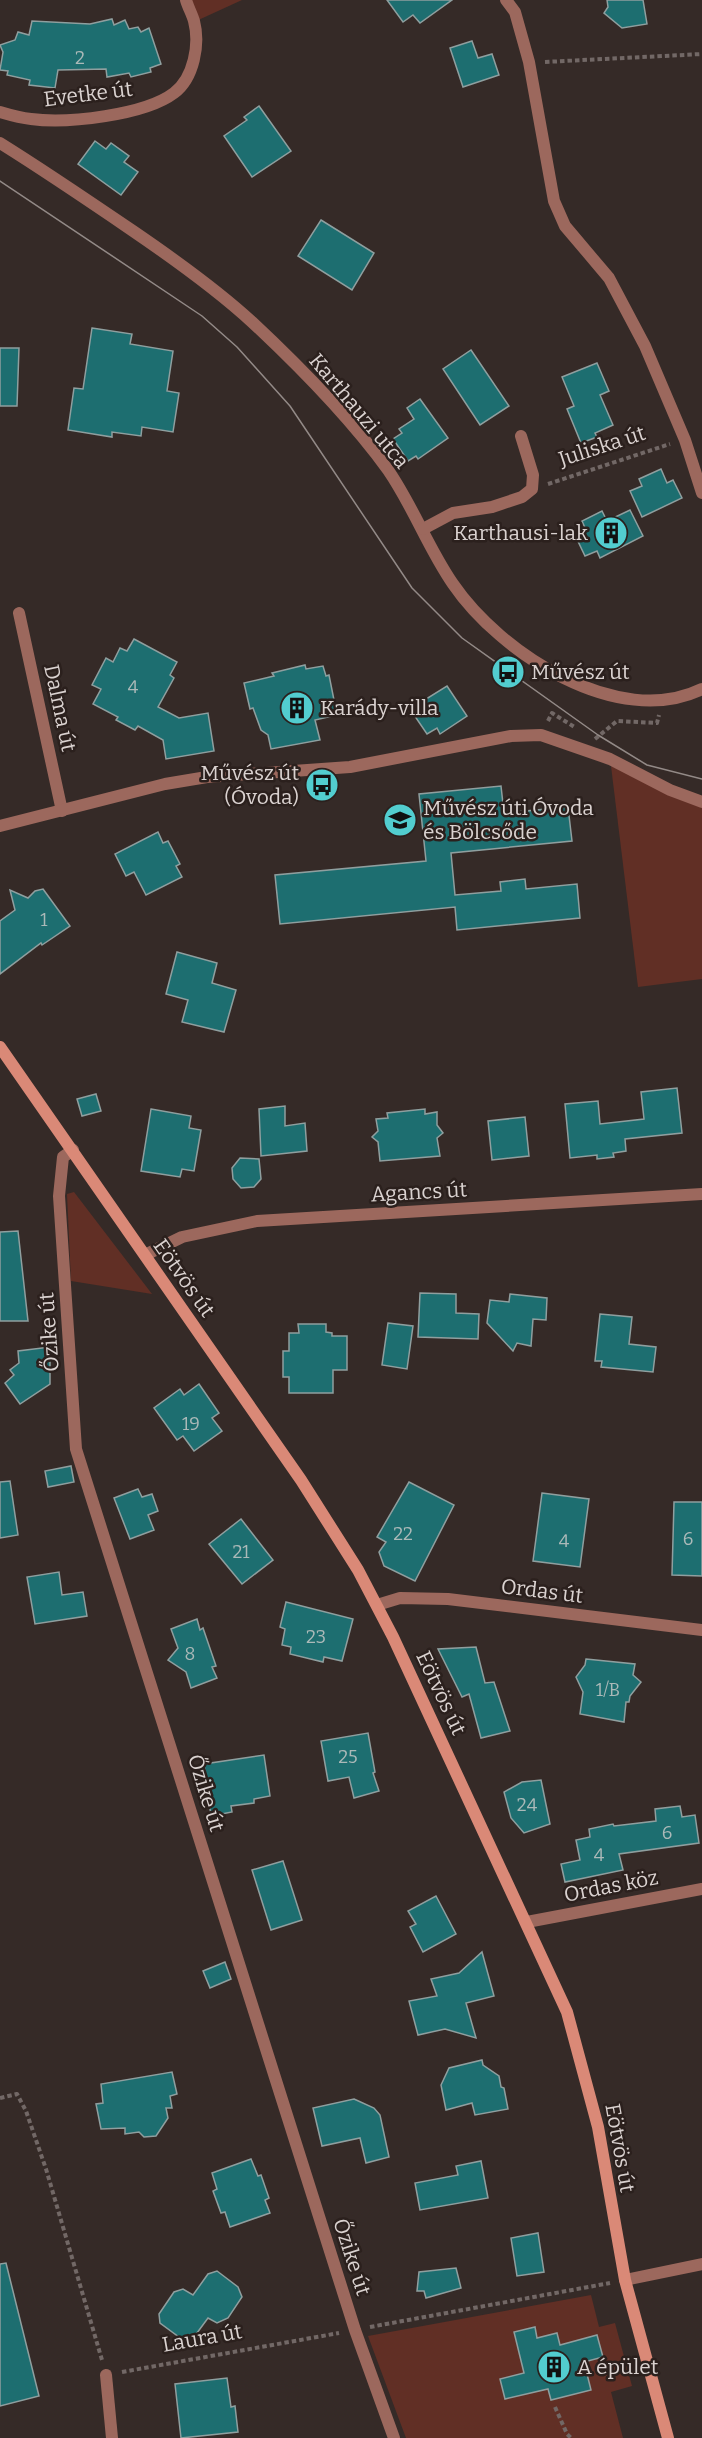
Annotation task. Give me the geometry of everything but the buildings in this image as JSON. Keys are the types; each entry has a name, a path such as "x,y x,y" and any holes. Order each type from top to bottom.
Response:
{"street":[{"name":"Evetke út","path":"0,112 32,120 75,119 139,109 175,92 188,75 196,53 194,22 186,0"},
{"path":"506,0 515,12 529,62 554,201 565,226 609,278 645,346 685,440 702,493"},
{"name":"Karthauzi utca","path":"0,143 161,250 204,281 251,321 297,367 372,449 423,530 438,561 471,607 519,651 576,683 628,699 665,700 702,689"},
{"name":"Juliska út","path":"521,436 533,475 532,489"},
{"path":"423,530 453,513 492,507 522,497 532,489"},
{"name":"Dalma út","path":"19,613 62,811"},
{"path":"0,826 165,784 207,777 350,767 511,736 542,735 586,749 670,790 702,802"},
{"name":"Eötvös út","path":"0,1047 301,1480 358,1570 377,1605 527,1922 567,2012 598,2127 625,2280 668,2438"},
{"name":"Őzike út","path":"73,1150 63,1157 59,1196 76,1449 355,2330 394,2438"},
{"name":"Agancs út","path":"145,1255 182,1237 256,1221 702,1194"},
{"name":"Ordas út","path":"377,1605 400,1598 448,1599 702,1630"},
{"name":"Ordas köz","path":"527,1922 702,1889"},
{"path":"625,2280 702,2264"},
{"path":"106,2375 112,2438"}],"path":[{"path":"529,62 702,54"},
{"name":"Juliska út","path":"532,489 685,440"},
{"path":"586,749 598,735 617,721 657,723 665,700"},
{"path":"550,719 552,713 557,716"},
{"path":"0,2098 17,2094 26,2111 46,2169 106,2375"},
{"name":"Laura út","path":"106,2375 611,2283"},
{"path":"555,2407 571,2438"}],"shaded area":[{"path":"186,0 242,0 194,22"},
{"path":"611,766 702,805 702,979 638,987"},
{"path":"74,1192 152,1294 71,1281 67,1194"},
{"path":"591,2295 599,2327 615,2323 632,2386 611,2392 623,2438 406,2438 368,2336"}],"tram line":[{"path":"0,181 202,316 237,347 290,406 412,588 462,638 598,735 647,765 702,779"}],"place":[{"name":"Karthausi-lak","path":"611,533"},
{"name":"Művész út","path":"508,672"},
{"name":"Karády-villa","path":"297,708"},
{"name":"Művész út (Óvoda)","path":"322,785"},
{"name":"Művész úti Óvoda és Bölcsőde","path":"400,820"},
{"name":"A épület","path":"554,2367"}]}
